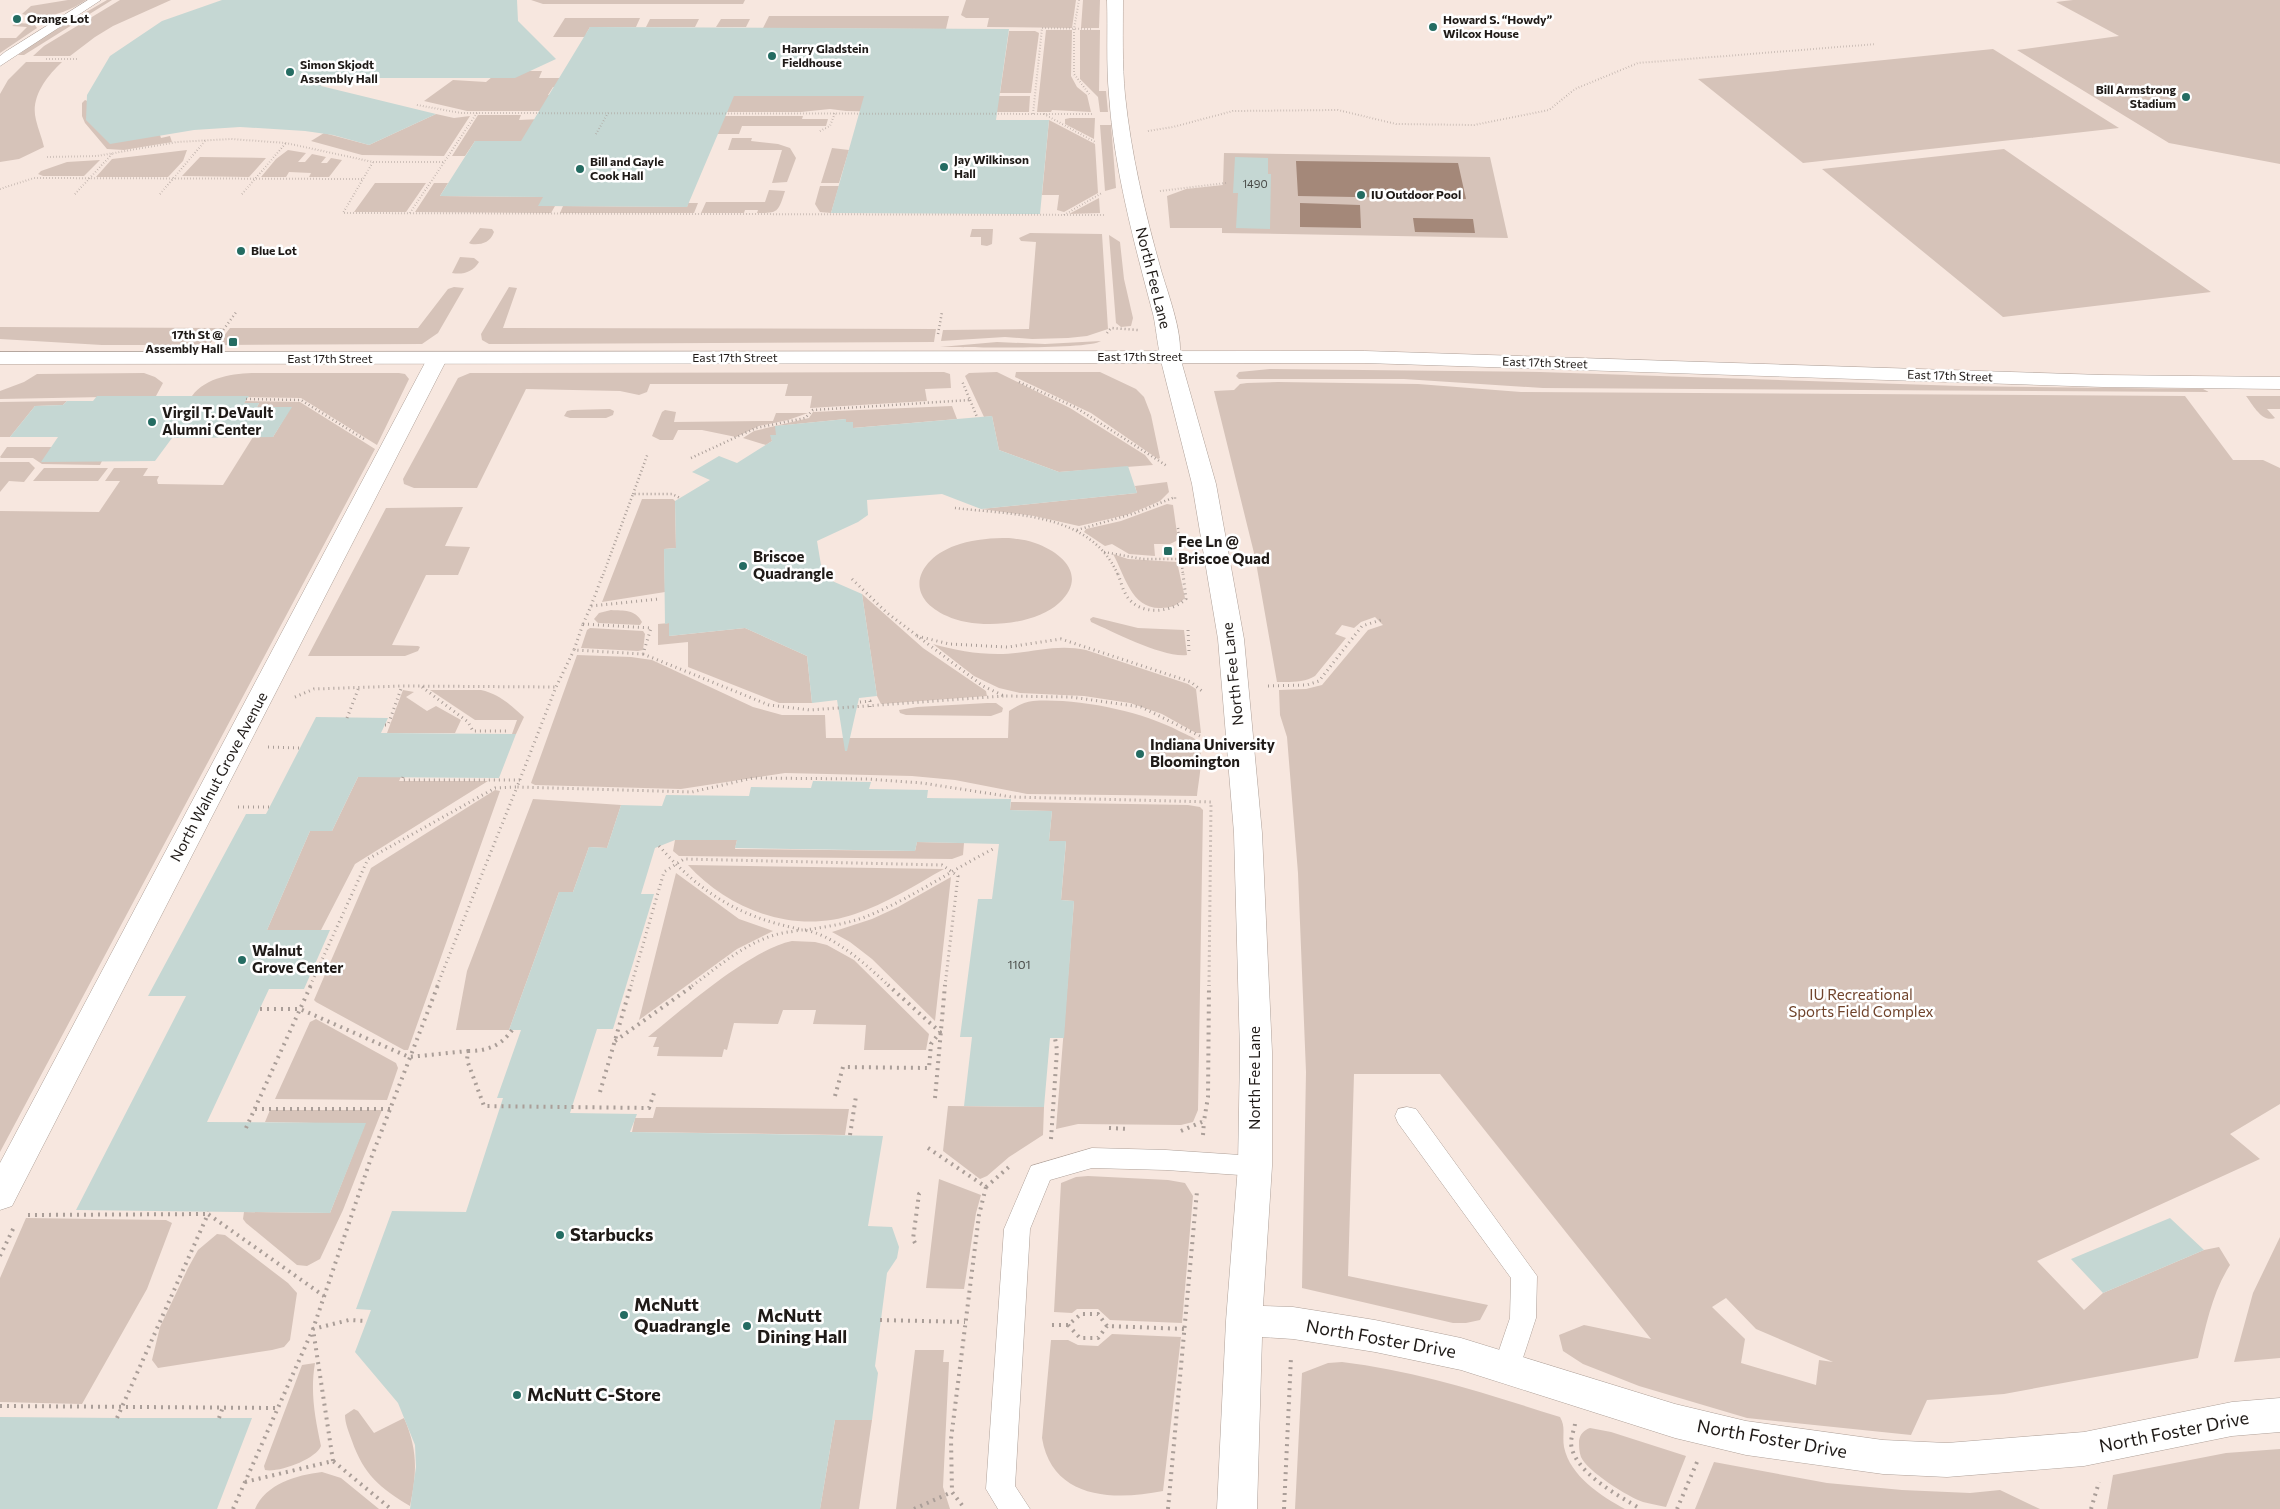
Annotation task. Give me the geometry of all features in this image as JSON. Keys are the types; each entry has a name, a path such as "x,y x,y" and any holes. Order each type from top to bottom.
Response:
{"street":[{"name":"North Fee Lane","path":"1115,0 1117,94 1122,134 1139,224 1168,332 1170,357 1204,484 1231,639 1248,833 1256,1052 1254,1166 1244,1321 1237,1509"},
{"name":"East 17th Street","path":"0,358 437,359 1365,356 2103,381 2280,383"},
{"name":"North Walnut Grove Avenue","path":"0,1196 437,359"},
{"name":"North Foster Drive","path":"1244,1321 1293,1323 1375,1336 1461,1354 1676,1421 1746,1438 1883,1457 1947,1460 2084,1449 2232,1419 2280,1415"}],"lane":[{"path":"0,62 9,54 96,0"},
{"path":"1407,1116 1524,1276 1523,1318 1507,1368"},
{"path":"1015,1509 1000,1489 1017,1229 1040,1173 1092,1158 1254,1166"}],"path":[{"path":"1079,0 1074,28 1074,74 1092,98"},
{"path":"1033,114 1042,28 1093,29"},
{"path":"1140,132 1173,127 1233,111 1338,110 1396,124 1474,125 1549,110 1575,89 1638,62 1876,44"},
{"path":"44,59 78,59"},
{"path":"417,106 453,113 1097,114 1096,109"},
{"path":"410,214 477,113"},
{"path":"596,134 608,113"},
{"path":"820,131 830,126 835,113"},
{"path":"1043,114 1099,144"},
{"path":"160,194 205,140"},
{"path":"47,156 112,154 177,142 264,140 373,162 444,162"},
{"path":"242,194 286,143"},
{"path":"75,194 112,154"},
{"path":"373,162 343,214 1104,215"},
{"path":"0,189 34,178 363,179"},
{"path":"1152,193 1197,185 1226,184"},
{"path":"1062,216 1102,193"},
{"path":"225,328 237,311"},
{"path":"938,336 942,312"},
{"path":"960,377 977,417"},
{"path":"1016,381 1075,408 1167,466"},
{"path":"246,399 302,400 369,442"},
{"path":"690,458 749,431 805,418 814,410 970,400"},
{"path":"233,1509 313,1329 409,1057 556,687 574,650 648,453"},
{"path":"633,494 672,494 680,498"},
{"path":"1077,530 1135,514 1175,497 1176,506"},
{"path":"955,508 1045,520 1077,530 1096,542 1113,563 1126,596 1140,608 1165,611 1178,606 1186,599 1178,524"},
{"path":"1103,552 1143,559 1182,559"},
{"path":"852,579 886,612 917,636 983,686 1004,696"},
{"path":"591,606 658,600"},
{"path":"1268,686 1307,685 1319,681 1362,626 1381,620"},
{"path":"583,624 651,626 643,654"},
{"path":"1188,630 1189,652"},
{"path":"917,636 949,644 1008,647 1061,639 1191,682 1204,692"},
{"path":"574,650 643,654 769,705 810,710 1004,696 1071,697 1141,707 1208,740"},
{"path":"287,700 314,689 402,686 556,687"},
{"path":"384,725 388,725 402,686"},
{"path":"346,718 359,687"},
{"path":"421,687 468,722 472,732 506,731"},
{"path":"860,702 870,701 870,707"},
{"path":"1207,731 1208,749"},
{"path":"279,748 300,748"},
{"path":"403,777 402,780 520,780"},
{"path":"246,1128 368,859 495,788 517,787 675,793 692,792 753,778 858,779 922,783 1000,797 1211,802"},
{"path":"1168,1509 1204,1121 1208,1097 1210,793"},
{"path":"253,808 269,808"},
{"path":"659,846 675,865 716,900 745,915 824,937 856,956 940,1032"},
{"path":"615,1041 746,946 771,935 831,926 864,917 910,896 950,871 993,849"},
{"path":"600,1092 664,872 684,860 694,860 942,865 958,876 940,1032 935,1098"},
{"path":"260,1009 300,1009 409,1057 491,1050 507,1038 512,1030"},
{"path":"835,1096 843,1067 929,1068 931,1044 940,1032"},
{"path":"1051,1139 1058,1050 1055,1038"},
{"path":"468,1051 467,1060 484,1106 649,1108 654,1093"},
{"path":"850,1135 856,1096"},
{"path":"255,1109 390,1109"},
{"path":"1176,1131 1184,1131 1204,1121"},
{"path":"1107,1129 1116,1127 1134,1129"},
{"path":"1044,1143 1060,1137"},
{"path":"928,1148 986,1187"},
{"path":"965,1509 952,1492 951,1439 964,1322 979,1214 986,1187 1015,1162"},
{"path":"915,1243 913,1239 919,1194 922,1191"},
{"path":"20,1215 208,1213 324,1296"},
{"path":"117,1418 208,1213"},
{"path":"1052,1325 1068,1325 1081,1314 1098,1314 1107,1326"},
{"path":"313,1329 348,1320 367,1321"},
{"path":"880,1320 964,1322"},
{"path":"1284,1509 1293,1323"},
{"path":"1068,1325 1080,1338 1098,1338 1107,1326"},
{"path":"1107,1326 1185,1329"},
{"path":"313,1329 333,1462 391,1509"},
{"path":"0,1406 278,1408"},
{"path":"219,1418 223,1407"},
{"path":"1576,1417 1571,1442 1574,1453 1582,1467 1596,1480 1641,1509"},
{"path":"1677,1509 1700,1454"},
{"path":"244,1482 333,1462"},
{"path":"2091,1509 2102,1472"},
{"path":"914,1509 952,1492"}],"green space":[{"path":"68,0 86,0 64,12 47,16 22,14 31,6"},
{"path":"107,0 112,0 24,55 18,55 40,39"},
{"path":"120,0 171,0 113,26 70,56 33,56 44,46"},
{"path":"531,0 745,0 743,4 543,4"},
{"path":"966,0 1076,0 1072,28 987,27 989,18 966,18 961,15"},
{"path":"1083,0 1100,0 1099,28 1081,28"},
{"name":"Bill Armstrong Stadium","path":"2073,0 2280,0 2280,164 2169,143 2017,50 2119,36 2056,2"},
{"path":"769,16 949,16 946,29 763,28"},
{"path":"565,18 640,18 636,27 590,27 586,34 635,37 553,37"},
{"path":"650,19 699,19 695,27 646,27"},
{"path":"721,19 750,19 746,27 716,27"},
{"path":"17,23 34,24 37,28 0,53 0,38 16,38 27,27 12,26"},
{"path":"1046,30 1072,30 1071,76 1077,87 1087,95 1091,112 1052,110 1051,112 1037,112"},
{"path":"1080,30 1100,30 1099,91 1106,91 1108,112 1100,112 1098,97 1080,79"},
{"path":"1009,31 1035,31 1039,33 1031,93 1000,93"},
{"path":"1993,49 2119,128 1803,163 1698,79"},
{"path":"26,62 62,62 45,81 35,104 36,120 44,147 19,159 0,162 0,94 8,80"},
{"path":"529,71 542,71 539,78 562,78 607,87 553,87 548,95 597,96 617,111 467,111 424,101 453,80 486,82 492,77"},
{"path":"662,96 934,96 898,112 830,109 801,112 648,112"},
{"path":"969,96 1030,96 1029,112 986,112"},
{"path":"85,100 160,135 161,138 170,136 172,142 124,150 107,149 85,123 82,116 82,103"},
{"path":"436,114 454,118 470,116 444,156 362,155 311,141 324,133 369,145"},
{"path":"478,115 521,115 519,120 540,119 556,142 475,141 465,156 452,156"},
{"path":"612,116 803,116 802,119 828,119 826,126 742,126 739,134 602,134"},
{"path":"1095,118 1094,139 1065,124 1065,119"},
{"path":"1049,120 1095,144 1098,193 1064,212 1057,210 1059,195 1042,195"},
{"path":"1100,125 1111,125 1116,188 1105,191"},
{"path":"732,138 752,138 751,141 778,144 790,148 796,158 787,182 772,183 782,150 728,150"},
{"path":"832,148 849,150 839,183 821,183"},
{"path":"2004,149 2211,292 2003,317 1822,169"},
{"path":"187,150 183,161 168,177 96,177 112,159"},
{"path":"288,150 306,153 298,162 305,162 312,154 326,157 321,163 327,163 331,158 342,160 329,177 309,177 311,173 289,172 286,177 261,177 276,159"},
{"name":"IU Outdoor Pool","path":"1224,153 1490,157 1508,238 1222,233 1222,228 1170,228 1167,196 1186,189 1223,185"},
{"path":"200,157 266,158 249,177 182,176"},
{"path":"100,160 84,176 43,176 38,174 41,171 67,162"},
{"path":"375,183 426,183 406,212 354,212"},
{"path":"434,183 448,183 440,196 543,197 555,206 551,213 415,212"},
{"path":"820,186 839,186 831,213 820,212 815,204"},
{"path":"769,190 785,191 779,207 774,212 757,213 758,210 745,210 744,213 701,213 706,202 765,202"},
{"path":"1099,198 1100,213 1069,214"},
{"path":"688,203 698,203 694,213 560,213 563,206 687,207"},
{"path":"480,228 492,229 494,232 490,239 482,244 469,243"},
{"path":"972,229 993,229 992,244 987,246 981,245 981,237 970,237"},
{"path":"1030,233 1102,234 1108,329 1087,336 1068,338 1032,339 1005,337 941,341 943,330 1029,329 1036,242 1021,241 1019,238"},
{"path":"1109,235 1120,242 1124,279 1133,318 1131,326 1121,327 1116,323"},
{"path":"460,257 474,258 479,262 467,272 460,274 452,273"},
{"path":"454,287 464,288 438,333 422,344 217,345 230,328 418,328 448,289"},
{"path":"509,287 517,288 503,328 936,329 934,342 489,344 482,340 481,334"},
{"path":"0,327 222,328 209,345 102,345 0,339"},
{"path":"1101,341 1091,344 1051,347 940,347 997,342 1045,344"},
{"path":"1270,369 1540,372 1961,386 2203,389 2209,392 1543,388 1404,379 1239,379 1236,376 1239,372"},
{"path":"944,372 950,374 951,388 925,389 927,401 810,408 812,396 785,396 788,384 650,384 647,392 639,395 620,391 526,389 477,488 414,488 404,484 403,479 458,378 470,373"},
{"path":"997,372 1070,408 1145,455 1153,465 1059,472 999,450 992,416 984,417 965,376 969,373"},
{"path":"1016,372 1100,372 1136,389 1144,397 1151,415 1160,458 1158,459 1091,413 1015,377"},
{"path":"144,373 155,377 163,383 156,396 0,399 0,391 24,382 37,374"},
{"path":"256,373 399,373 405,374 409,379 377,445 301,398 192,396 205,384 221,377"},
{"name":"IU Recreational Sports Field Complex","path":"1240,384 1418,384 1521,392 2185,396 2233,460 2263,460 2280,468 2280,1104 2230,1134 2260,1159 2037,1261 2084,1310 2103,1293 2204,1250 2219,1247 2230,1265 2214,1298 2198,1358 2004,1394 1927,1400 1911,1435 1747,1418 1639,1386 1583,1364 1563,1351 1559,1335 1584,1325 1651,1339 1440,1074 1354,1074 1348,1276 1488,1305 1480,1320 1453,1323 1302,1288 1306,1072 1298,873 1287,737 1280,715 1279,690 1306,689 1322,685 1368,630 1383,625 1375,617 1361,622 1354,628 1342,625 1335,634 1346,638 1315,676 1302,681 1277,682 1255,557 1214,391 1234,390","holes":["1726,1298 1756,1329 1833,1362 1819,1360 1816,1385 1741,1363 1745,1339 1712,1307"]},
{"path":"2246,396 2280,396 2280,409 2267,409 2275,418 2270,419 2262,416"},
{"path":"67,401 63,405 35,406 10,437 0,437 0,402"},
{"path":"245,401 300,402 375,449 0,1152 0,511 99,512 120,481 105,481 114,468 148,468 143,476 159,476 158,484 223,485 253,437 273,437 291,407 257,407 259,403 244,403"},
{"path":"952,406 957,419 853,428 853,422 846,422 846,419 776,426 776,435 771,435 772,441 766,445 743,438 754,431 809,418 813,412"},
{"path":"610,409 614,411 613,415 606,418 570,418 564,416 567,411 572,410"},
{"path":"665,410 676,412 674,422 773,421 776,413 808,413 788,420 759,426 736,437 702,430 678,430 673,440 660,440 652,436 662,412"},
{"path":"7,447 53,447 102,461 100,465 42,464 33,458 1,458"},
{"path":"0,462 29,462 35,468 24,482 9,481 0,492"},
{"path":"44,468 108,468 98,481 33,481"},
{"path":"1167,482 1169,492 1160,501 1126,515 1079,526 1034,516 981,509 1137,493 1135,486"},
{"path":"642,499 673,499 675,501 676,548 664,549 665,592 602,602"},
{"path":"1167,504 1173,505 1178,540 1170,544 1154,544 1155,556 1129,554 1112,544 1105,546 1084,532 1086,529 1121,521"},
{"path":"463,507 445,546 470,547 458,575 426,575 392,645 418,646 420,647 418,651 405,656 308,656 386,508"},
{"path":"1009,538 1029,541 1045,547 1063,559 1068,567 1072,575 1067,593 1059,603 1048,611 1020,621 989,624 973,623 947,616 932,607 923,598 920,587 921,577 925,567 934,557 966,542"},
{"path":"1113,554 1128,559 1177,562 1185,598 1174,606 1165,608 1151,607 1143,603 1130,589"},
{"path":"862,594 923,648 986,691 987,696 881,704 877,696"},
{"path":"611,610 633,613 642,622 640,625 598,623 594,619 599,613"},
{"path":"1093,617 1138,628 1184,630 1187,655 1165,653 1152,649 1091,622 1090,619"},
{"path":"669,623 669,636 745,628 807,656 812,703 779,703 688,667 688,642 658,645 658,624"},
{"path":"590,628 643,631 645,634 643,650 581,648 587,630"},
{"path":"933,644 989,654 1009,654 1052,648 1086,650 1188,684 1196,689 1201,733 1196,733 1162,714 1130,703 1084,696 1020,693 999,688 974,676"},
{"path":"577,655 631,657 652,660 753,707 782,715 825,715 826,738 1008,738 1009,711 1027,702 1069,702 1108,707 1146,717 1196,740 1201,751 1197,796 1027,794 955,780 912,776 785,773 681,789 535,785 531,783"},
{"path":"403,690 414,692 406,697 427,711 436,706 461,720 455,733 387,733"},
{"path":"430,690 481,690 493,694 524,717 516,734 512,734 517,720 475,720"},
{"path":"996,703 1003,708 1002,712 991,716 906,715 900,713 899,710 917,707"},
{"path":"358,777 401,777 399,781 488,781 355,864 321,930 267,930 310,831 332,831"},
{"path":"495,790 500,791 408,1050 404,1050 316,1002 314,1000 371,868"},
{"path":"533,799 621,805 607,848 589,847 573,892 559,892 509,1030 456,1030 467,971"},
{"path":"1011,802 1188,805 1200,807 1203,810 1198,1110 1193,1122 1181,1125 1078,1124 1056,1129 1074,901 1061,900 1066,842 1049,841 1052,811 1010,810"},
{"path":"675,840 737,840 735,849 915,851 917,842 964,843 963,855 952,859 679,856 673,851"},
{"path":"688,865 944,869 867,910 832,920 809,922 787,920 743,906 723,895 704,881"},
{"path":"676,873 739,919 773,931 737,949 639,1020"},
{"path":"951,877 935,1021 872,959 850,942 832,932 872,919 898,907"},
{"path":"792,941 815,942 827,945 854,960 929,1034 926,1050 864,1050 866,1025 813,1024 816,1010 783,1010 778,1024 734,1023 727,1050 724,1049 722,1057 657,1056 659,1047 653,1047 657,1037 648,1037 717,981 756,956"},
{"path":"316,1019 396,1063 398,1068 387,1100 275,1099 310,1022"},
{"path":"948,1106 1044,1107 1043,1135 1009,1157 987,1176 980,1179 943,1151"},
{"path":"656,1107 849,1109 845,1135 632,1132 635,1118 653,1118"},
{"path":"270,1110 382,1110 343,1210 320,1259 307,1266 297,1265 246,1223 243,1219 244,1212 330,1213 365,1124 265,1122"},
{"path":"1076,1177 1168,1180 1185,1183 1193,1196 1182,1323 1110,1320 1098,1309 1077,1309 1072,1313 1054,1312 1061,1183"},
{"path":"939,1179 981,1195 976,1213 964,1289 926,1288"},
{"path":"26,1218 166,1220 172,1223 147,1289 82,1404 0,1402 0,1278"},
{"path":"217,1234 225,1235 288,1283 297,1293 290,1340 284,1347 272,1350 158,1368 152,1360 160,1327 198,1250"},
{"path":"2280,1237 2280,1358 2234,1362 2253,1293"},
{"path":"1112,1334 1181,1337 1163,1491 1124,1496 1105,1495 1088,1491 1071,1484 1058,1473 1048,1458 1042,1438 1051,1340 1068,1340 1078,1345 1098,1346"},
{"path":"915,1350 944,1350 943,1362 949,1362 943,1487 950,1509 896,1509"},
{"path":"1342,1362 1425,1377 1560,1417 1563,1428 1564,1447 1573,1467 1588,1484 1606,1498 1625,1509 1295,1509 1302,1373 1328,1363"},
{"path":"315,1363 313,1395 321,1446 312,1456 296,1464 279,1469 265,1470 264,1466 302,1365"},
{"path":"354,1409 358,1411 374,1433 404,1418 412,1441 415,1462 410,1506 374,1480 362,1463 347,1428 345,1418 345,1415"},
{"path":"835,1420 872,1420 859,1509 820,1509"},
{"path":"1590,1428 1611,1432 1686,1456 1666,1507 1643,1502 1628,1495 1599,1476 1585,1463 1580,1455 1579,1441 1580,1436"},
{"path":"2280,1449 2280,1509 2107,1509 2113,1475 2226,1453"},
{"path":"1714,1462 1827,1483 1902,1490 1970,1493 2000,1490 2040,1509 1695,1509"},
{"path":"322,1472 341,1478 379,1509 255,1509 266,1493 283,1482 292,1478"}],"shaded area":[{"path":"1296,161 1458,163 1466,199 1298,196"},
{"path":"1300,203 1360,205 1361,228 1300,227"},
{"path":"1413,218 1473,219 1475,233 1415,232"}],"building":[{"name":"Simon Skjodt Assembly Hall","path":"222,0 517,0 518,21 556,59 515,78 322,78 321,86 436,114 369,145 333,135 305,131 240,127 194,130 110,144 86,120 87,95 110,56 162,21"},
{"path":"590,27 1009,29 996,120 1049,120 1040,214 831,213 864,96 734,96 687,207 538,206 543,197 440,196 475,141 521,141"},
{"path":"1235,157 1268,158 1268,174 1271,174 1270,229 1236,228 1238,193 1233,193"},
{"name":"Virgil T. DeVault Alumni Center","path":"97,396 249,396 244,403 259,403 257,407 292,407 273,437 172,438 155,461 41,462 58,437 10,437 35,406 63,405 67,401 93,401"},
{"name":"Briscoe Quadrangle","path":"992,416 999,450 1059,472 1128,466 1137,493 981,509 942,494 867,500 868,515 858,522 817,541 823,577 862,594 877,696 859,698 847,751 845,751 837,700 812,703 807,656 745,628 669,636 669,623 665,624 664,549 676,548 675,501 710,480 692,472 719,456 737,463 772,441 770,435 776,435 775,426 846,419 846,422 853,422 853,428"},
{"name":"Walnut Grove Center","path":"316,717 388,718 381,733 516,734 499,778 358,777 332,831 310,831 267,930 330,930 304,989 269,989 207,1122 366,1123 330,1213 76,1210 186,996 148,996 246,814 266,814"},
{"name":"McNutt Quadrangle","path":"813,781 871,782 869,789 928,790 927,798 1011,799 1010,810 1052,811 1049,841 1066,841 1061,900 1074,901 1064,1038 1050,1038 1044,1107 964,1106 972,1037 960,1037 978,899 992,899 999,844 917,842 915,851 735,848 737,840 675,840 655,848 641,894 654,894 613,1029 597,1029 570,1113 637,1114 630,1132 883,1136 868,1226 892,1227 899,1247 897,1258 887,1273 875,1366 878,1373 872,1420 835,1420 820,1509 410,1509 416,1467 415,1445 398,1403 355,1352 371,1310 356,1309 392,1211 466,1212 503,1098 497,1098 521,1030 509,1030 559,892 573,892 589,847 607,848 621,805 662,806 666,795 749,796 751,787 811,788"},
{"path":"2170,1218 2204,1250 2103,1293 2071,1259"},
{"path":"0,1417 252,1418 217,1509 0,1509"}],"place":[{"name":"Orange Lot","path":"17,19"},
{"name":"Howard S. “Howdy” Wilcox House","path":"1433,27"},
{"name":"Harry Gladstein Fieldhouse","path":"772,56"},
{"name":"Simon Skjodt Assembly Hall","path":"290,72"},
{"name":"Bill Armstrong Stadium","path":"2186,97"},
{"name":"Jay Wilkinson Hall","path":"944,167"},
{"name":"Bill and Gayle Cook Hall","path":"580,169"},
{"name":"IU Outdoor Pool","path":"1361,195"},
{"name":"Blue Lot","path":"241,251"},
{"name":"17th St @ Assembly Hall","path":"233,342"},
{"name":"Virgil T. DeVault Alumni Center","path":"152,422"},
{"name":"Fee Ln @ Briscoe Quad","path":"1168,551"},
{"name":"Briscoe Quadrangle","path":"743,566"},
{"name":"Indiana University Bloomington","path":"1140,754"},
{"name":"Walnut Grove Center","path":"242,960"},
{"name":"Starbucks","path":"560,1235"},
{"name":"McNutt Quadrangle","path":"624,1315"},
{"name":"McNutt Dining Hall","path":"747,1326"},
{"name":"McNutt C-Store","path":"517,1395"}]}
